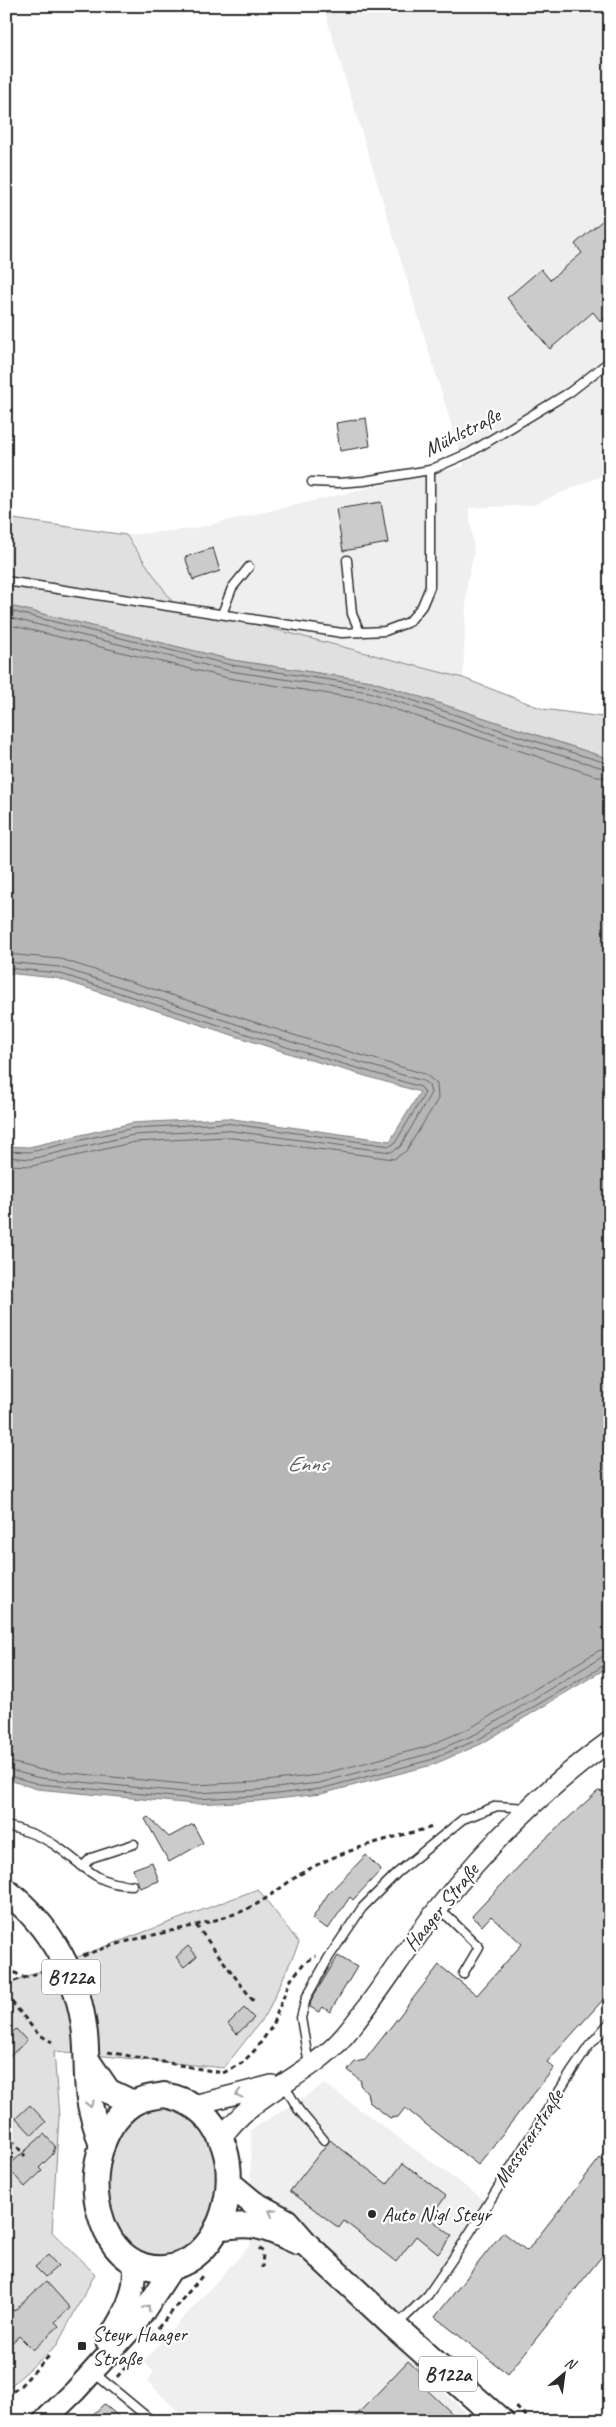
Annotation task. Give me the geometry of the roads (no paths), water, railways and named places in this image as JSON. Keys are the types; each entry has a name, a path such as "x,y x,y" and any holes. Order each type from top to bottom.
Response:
{"main road":[{"name":"B122a","path":"6,1891 24,1905 42,1926 66,1964 108,2091 133,2103"},
{"name":"B122a","path":"98,2056 88,2093 102,2146"},
{"name":"B122a","path":"164,2095 180,2098 194,2105 215,2126 226,2154 229,2183 217,2228 210,2241 199,2254 173,2267 158,2268 134,2263 111,2242 99,2211 96,2168 102,2146 110,2127 119,2114 133,2103 148,2097 164,2095"},
{"name":"B122a","path":"229,2183 253,2203 286,2221 307,2245 395,2327 501,2421"},
{"name":"B122a","path":"217,2228 253,2224 307,2245"},
{"path":"93,2372 129,2302 135,2284 134,2263"},
{"path":"44,2421 93,2372 135,2325 173,2267"}],"street":[{"name":"Haager Straße","path":"221,2139 239,2116 283,2082 310,2067 345,2036 437,1910 474,1866 530,1808 610,1740"},
{"name":"Haager Straße","path":"194,2105 283,2082"}],"lane":[{"name":"Mühlstraße","path":"312,482 364,481 430,470 469,453 570,392 610,361"},
{"path":"6,581 342,633 384,631 410,622 422,606 430,587 430,470"},
{"path":"348,560 352,614 360,632"},
{"path":"222,614 232,588 249,567"},
{"path":"310,2067 300,2018 302,2009 306,1998 329,1957 362,1908 398,1873 462,1819 497,1806 530,1808"},
{"path":"6,1826 38,1836 59,1848 82,1867 102,1880 121,1885 132,1885"},
{"path":"82,1867 91,1858 134,1844"},
{"path":"437,1910 479,1947 462,1974"},
{"name":"Messererstraße","path":"395,2327 428,2295 460,2248 572,2071 589,2046 610,2022"},
{"path":"283,2082 298,2109 324,2140"},
{"path":"93,2372 152,2421"}],"water":[{"name":"Enns","path":"6,605 232,660 371,681 610,759 610,1666 481,1744 432,1765 321,1794 259,1801 194,1804 37,1789 6,1779 6,1146 29,1147 132,1123 226,1118 390,1141 420,1092 294,1055 56,978 6,973"}],"place":[{"name":"Auto Nigl Steyr","path":"372,2214"},
{"name":"Steyr Haager Straße","path":"82,2346"}]}
